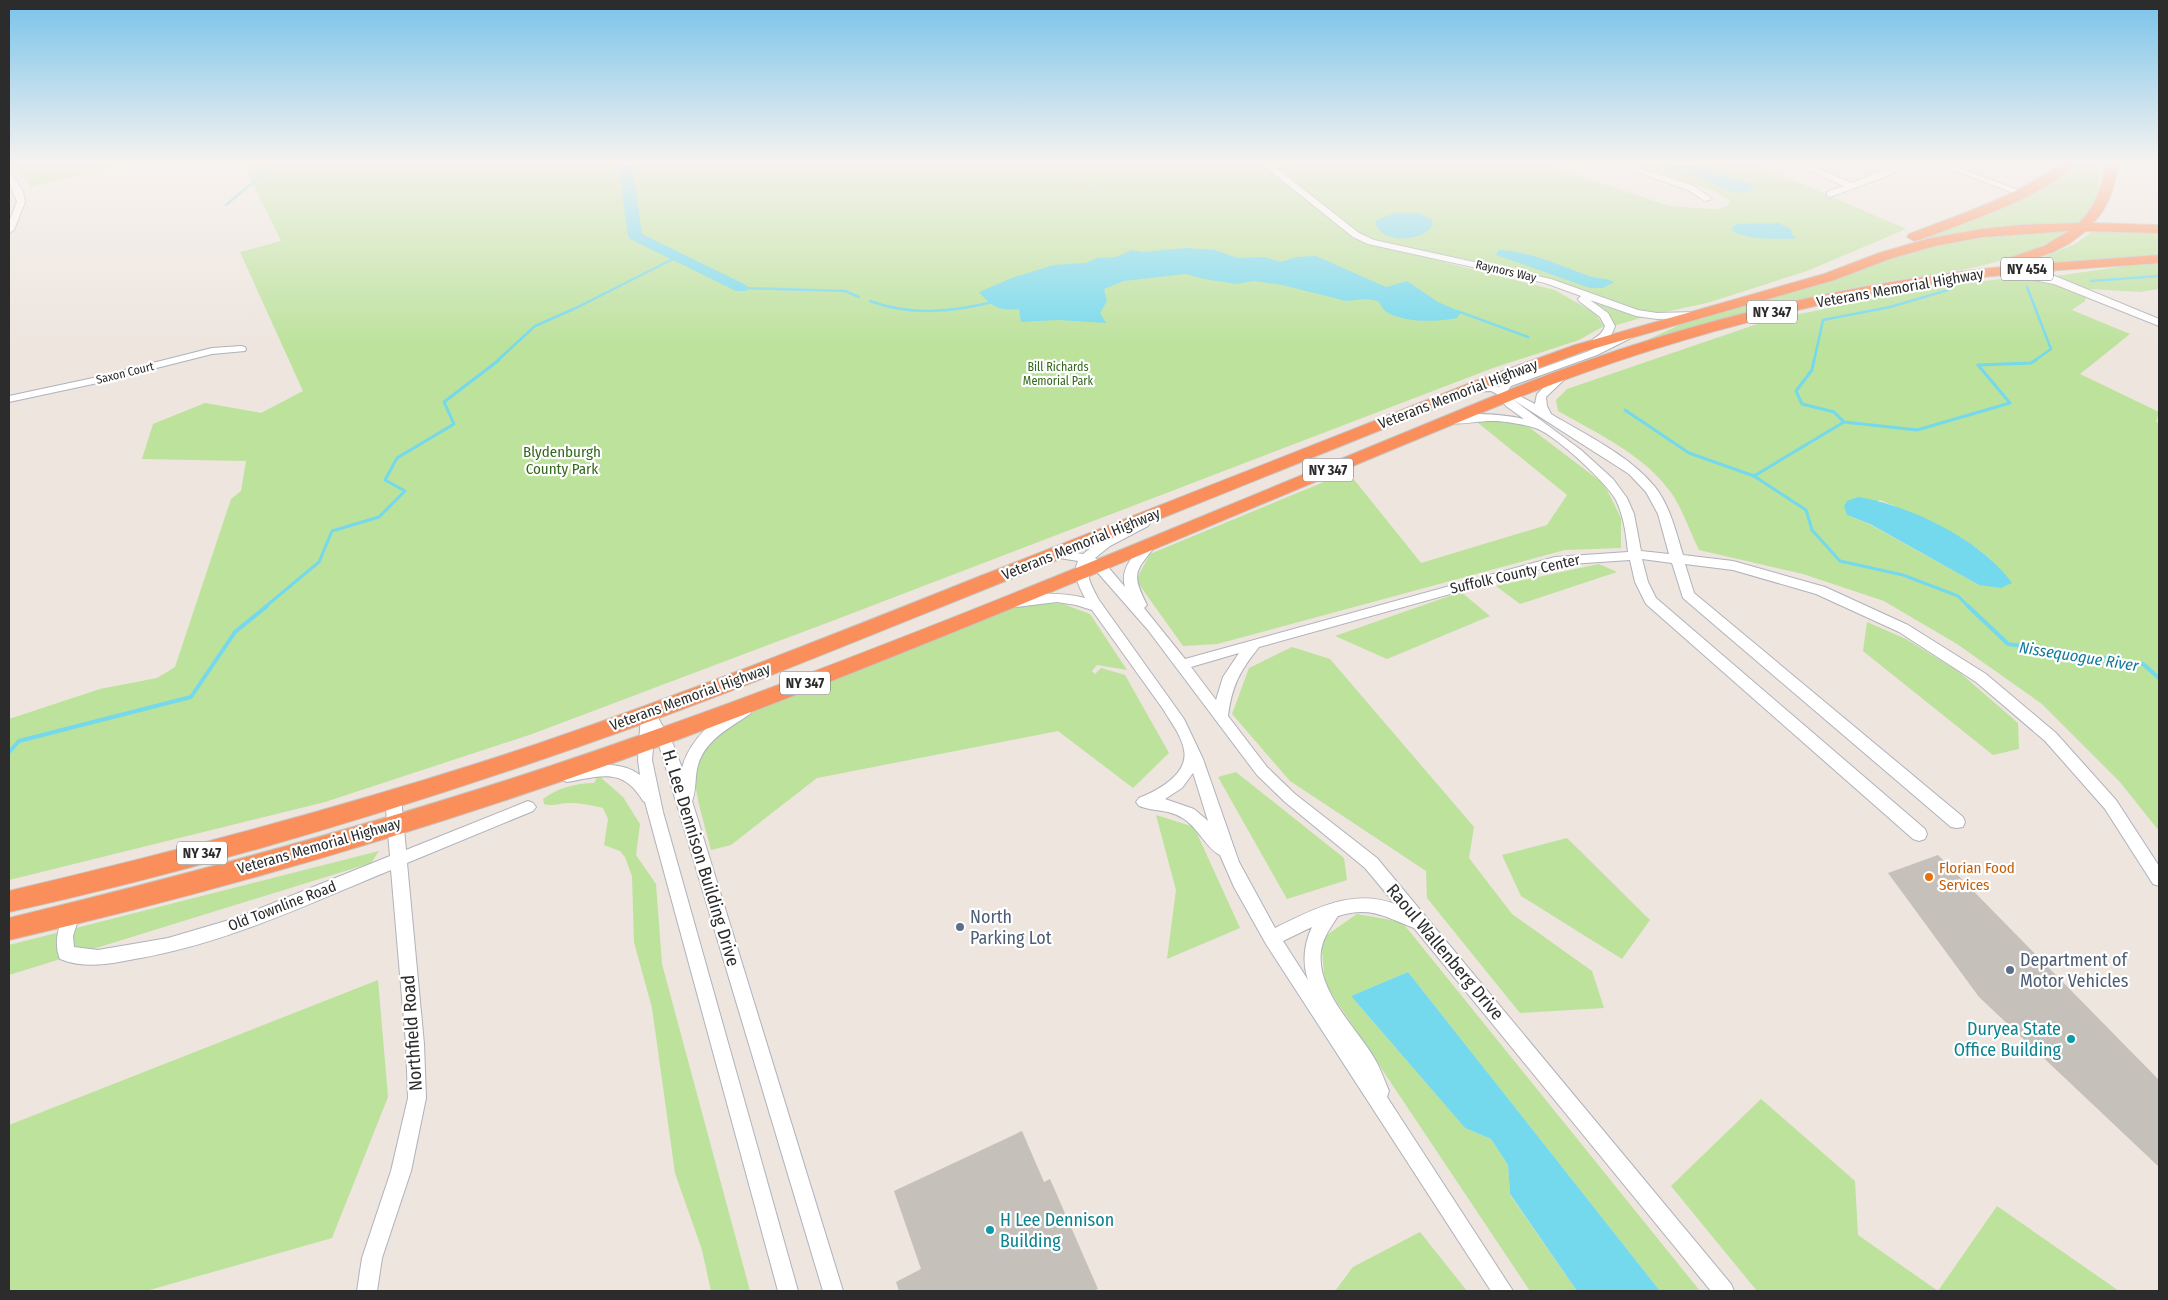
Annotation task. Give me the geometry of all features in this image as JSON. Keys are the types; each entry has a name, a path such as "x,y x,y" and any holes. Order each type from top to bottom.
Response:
{"highway":[{"name":"NY 347","path":"1794,286 1944,225"},
{"name":"NY 347","path":"1958,276 2006,264 2040,252 2066,240 2085,225"},
{"path":"2134,225 2159,228"},
{"name":"Veterans Memorial Highway","path":"9,902 185,858 393,798 648,713 753,674 1057,554 1468,389 1593,344 1829,277 1898,251 1943,240 2010,230 2083,227 2159,228"},
{"name":"Veterans Memorial Highway","path":"9,930 316,849 534,781 654,740 757,702 994,606 1087,565 1153,541 1445,422 1506,395 1651,346 1780,310 1849,294 1958,276 2159,258"}],"street":[{"name":"Raynors Way","path":"1342,225 1351,232 1371,242 1498,269 1564,286 1636,313 1657,316 1695,315"},
{"path":"2056,266 2044,273 2058,282"},
{"path":"2003,271 2058,282 2159,322"},
{"name":"Raynors Way","path":"1564,286 1597,308 1606,318 1610,326 1609,332 1593,344"},
{"path":"1506,395 1508,384 1593,353 1634,332"},
{"name":"Saxon Court","path":"9,399 93,381 219,350 241,349"},
{"path":"1544,422 1541,396 1563,375"},
{"path":"1468,389 1487,388 1506,395 1544,422 1591,464 1614,488 1628,514 1643,586 1647,596 1656,606 1919,834"},
{"path":"1445,422 1491,416 1544,422 1620,461 1633,471 1645,484 1664,514 1688,595 1957,822"},
{"path":"1171,508 1097,548 1087,565 1087,592 1161,693 1181,727 1192,752 1230,863"},
{"path":"1153,541 1132,565 1129,576 1133,593 1153,628"},
{"path":"1057,554 1074,555 1087,565 1153,628"},
{"name":"Suffolk County Center","path":"1181,665 1540,565 1586,557 1636,554 1677,556 1738,567 1820,591 1883,618 1942,652 2009,701 2061,748 2112,804 2146,854 2159,879"},
{"path":"994,606 1052,596 1074,599 1097,607"},
{"name":"Raoul Wallenberg Drive","path":"1153,628 1270,779 1290,798 1360,853 1421,923 1724,1291"},
{"path":"1221,717 1224,690 1229,677 1255,643"},
{"path":"685,801 690,764 699,746 714,731 757,702"},
{"name":"H. Lee Dennison Building Drive","path":"648,713 654,740 645,760 655,812 788,1291"},
{"name":"H. Lee Dennison Building Drive","path":"654,740 670,752 833,1291"},
{"path":"1192,752 1191,764 1185,777 1173,787 1144,802 1164,803 1190,812 1206,829 1230,863 1272,939 1503,1291"},
{"path":"534,781 604,770 625,772 643,784 655,812"},
{"name":"Northfield Road","path":"367,1291 372,1258 401,1171 417,1098 415,1044 393,798"},
{"name":"Old Townline Road","path":"72,914 65,936 66,954 98,958 168,946 238,925 528,807"},
{"path":"1272,939 1345,907 1366,904 1394,910 1421,923"},
{"path":"1332,912 1322,924 1313,943 1314,975 1327,1002 1368,1065 1399,1133"}],"green space":[{"path":"273,225 1896,225 1906,229 1807,271 1707,303 1655,314 1633,311 1589,294 1491,264 1364,240 1384,247 1555,290 1595,313 1604,326 1579,340 1493,368 532,734 325,802 9,880 9,719 100,689 157,678 175,667 231,499 241,491 246,461 142,459 153,424 205,403 261,413 303,391 240,252 281,241"},
{"path":"1951,225 2046,225 1999,228 1918,240"},
{"path":"2073,230 2034,249 1992,263 1815,296 1645,341 1686,322 1918,250 2008,234"},
{"path":"2093,231 2159,233 2159,255 2024,265 2075,244"},
{"path":"2159,264 2159,289 2140,292 2088,289 2085,301 2072,310 2130,334 2080,374 2159,412 2156,422 2159,423 2159,831 2120,782 2042,704 1957,644 1884,601 1803,574 1699,550 1676,500 1661,480 1635,457 1605,437 1558,411 1556,400 1567,389 1766,321 1925,288 2026,276 2053,282 2056,276 2133,265","holes":["1880,500 1952,532 1985,555 2011,583 1979,585 1869,524 1847,515"]},
{"path":"1576,292 1648,316 1613,326 1609,318"},
{"path":"1504,419 1530,428 1604,484 1621,518 1621,548 1565,550 1217,644 1183,646 1136,580 1150,554 1348,472 1421,563 1547,525 1567,495 1477,422"},
{"path":"1599,564 1617,572 1520,604 1496,586"},
{"path":"1461,592 1490,616 1387,659 1335,636"},
{"path":"1026,602 1063,604 1090,614 1127,670 1097,665 1092,671 1095,674 1101,668 1125,675 1169,753 1133,788 1058,731 817,778 731,845 711,850 697,792 695,768 699,752 715,734 740,716"},
{"path":"1867,622 1906,639 1959,672 2018,723 2019,749 1993,755 1863,651"},
{"path":"1292,647 1330,659 1474,827 1469,858 1512,914 1592,971 1604,1008 1520,1013 1427,898 1426,871 1290,781 1232,714 1249,668"},
{"path":"1236,772 1344,858 1347,880 1287,899 1218,777"},
{"path":"598,775 623,797 640,824 636,855 656,884 662,964 750,1291 711,1291 702,1250 675,1173 652,1008 634,942 632,876 625,857 620,851 604,845 608,819 603,808 578,803 544,804 543,799 555,792 574,785 594,783"},
{"path":"1156,815 1194,827 1240,928 1167,959 1176,890"},
{"path":"1567,838 1650,920 1622,959 1521,896 1502,855"},
{"path":"379,851 371,863 9,975 9,945"},
{"path":"1357,914 1402,922 1700,1291 1660,1291 1408,972 1351,996 1465,1128 1491,1139 1508,1165 1510,1195 1577,1291 1530,1291 1325,984 1321,939"},
{"path":"378,980 388,1097 332,1238 146,1291 9,1291 9,1125"},
{"path":"1761,1099 1855,1181 1858,1235 1938,1291 1757,1291 1671,1186"},
{"path":"1997,1206 2119,1291 1938,1291"},
{"path":"1420,1232 1467,1291 1335,1291 1353,1267"}],"water":[{"path":"1377,225 1433,225 1428,231 1412,238 1393,238 1385,235"},
{"path":"1736,225 1782,225 1791,229 1792,235 1796,237 1793,239 1768,239 1752,237 1736,233 1729,229 1735,230 1731,227"},
{"path":"1186,248 1215,250 1238,258 1265,257 1281,262 1296,257 1316,256 1386,287 1407,281 1438,302 1461,312 1457,318 1431,321 1404,319 1388,313 1378,301 1366,299 1346,301 1282,285 1253,281 1237,284 1186,274 1124,281 1104,289 1107,301 1100,313 1106,323 1058,320 1021,322 1019,309 996,307 979,292 1012,278 1053,265 1086,263 1097,258 1116,257 1132,250 1143,252"},
{"path":"1499,250 1535,256 1592,277 1614,282 1603,288 1590,288 1496,255"},
{"path":"1858,497 1899,508 1943,527 1964,539 1982,553 1999,567 2012,583 2001,588 1979,585 1870,524 1847,515 1844,506 1847,501"},
{"path":"1408,972 1660,1291 1577,1291 1510,1194 1508,1165 1491,1139 1465,1128 1351,996"}],"building":[{"name":"Duryea State Office Building","path":"1938,855 2159,1080 2159,1167 1979,997 1888,873"},
{"name":"H Lee Dennison Building","path":"1022,1131 1044,1182 1050,1179 1098,1289 1093,1291 899,1291 896,1282 921,1269 894,1191"}],"waterway":[{"name":"Nissequogue River","path":"633,225 635,236 741,288"},
{"path":"497,361 535,326 576,308 677,257"},
{"path":"2091,281 2159,276"},
{"path":"2027,287 2051,349 2034,361"},
{"name":"Nissequogue River","path":"741,288 845,291 859,297"},
{"path":"1814,361 1823,320 1890,307 1948,290"},
{"name":"Nissequogue River","path":"870,301 885,306 916,311 947,310 993,302"},
{"path":"1457,311 1528,337"},
{"path":"265,607 319,562 332,531 379,517 405,491 385,480 397,458 454,424 444,402 499,360"},
{"path":"1814,360 1812,370 1796,391 1802,404 1834,412 1844,422"},
{"path":"1844,422 1917,430 2010,403 1978,365 2031,363 2036,360"},
{"name":"Nissequogue River","path":"1625,410 1689,453 1754,476"},
{"path":"1754,476 1844,422"},
{"name":"Nissequogue River","path":"1754,476 1806,510 1812,530 1840,561 1903,575 1958,596 1968,606"},
{"path":"9,752 19,741 191,697 235,632 267,606"},
{"name":"Nissequogue River","path":"1968,606 2008,644 2143,664 2159,678"}],"place":[{"name":"Florian Food Services","path":"1929,877"},
{"name":"North Parking Lot","path":"960,927"},
{"name":"Department of Motor Vehicles","path":"2010,970"},
{"name":"Duryea State Office Building","path":"2071,1039"},
{"name":"H Lee Dennison Building","path":"990,1230"}],"park label":[{"name":"Bill Richards Memorial Park","path":"1058,374"},
{"name":"Blydenburgh County Park","path":"562,460"}]}
